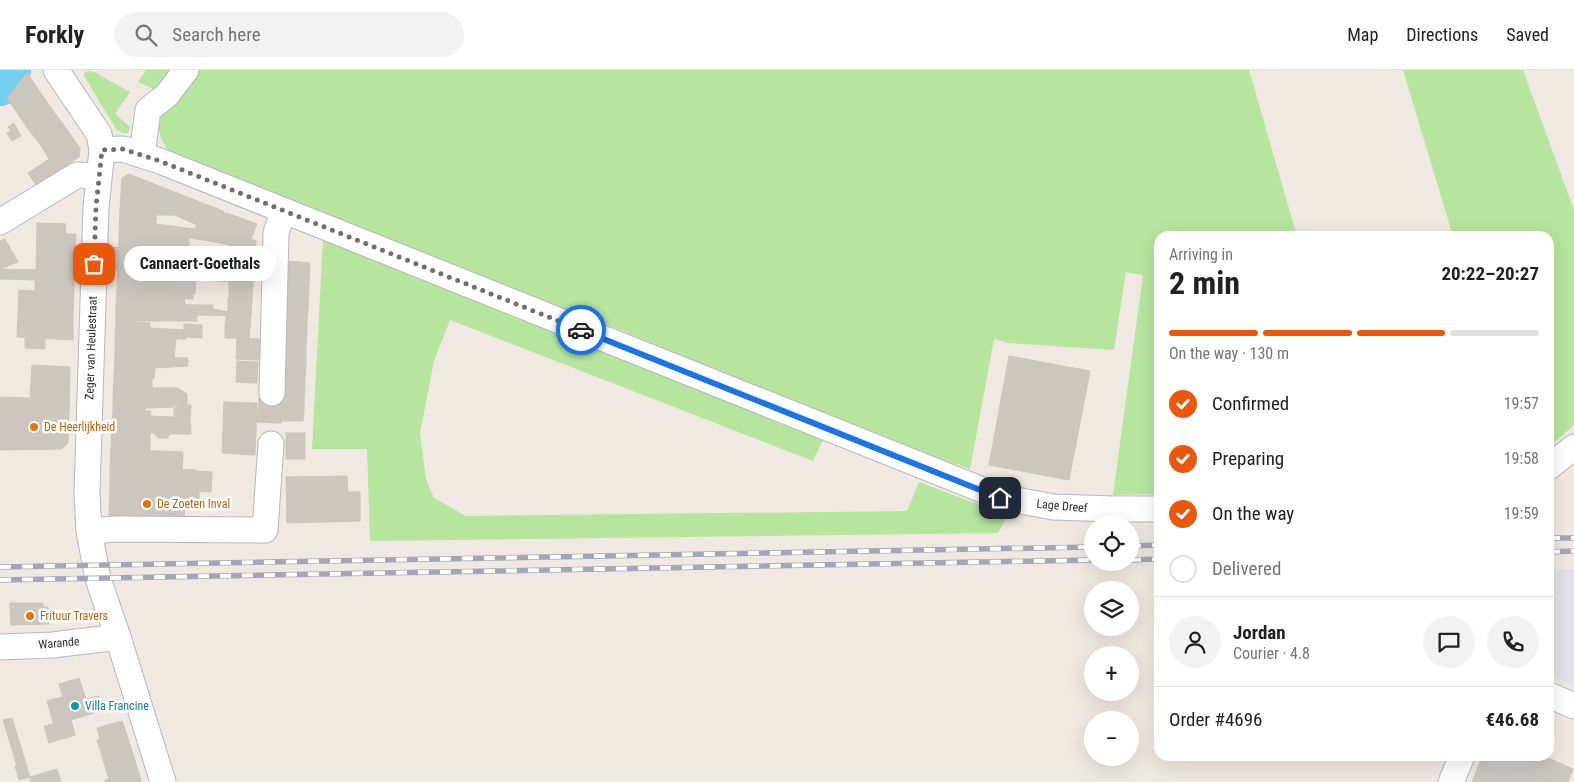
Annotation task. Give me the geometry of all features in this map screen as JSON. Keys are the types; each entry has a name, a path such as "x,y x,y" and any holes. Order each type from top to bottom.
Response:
{"street":[{"name":"Zeger van Heulestraat","path":"56,70 99,134 102,150 98,176 87,483 89,531 98,579 163,782"},
{"path":"142,155 148,110 167,95 186,70"},
{"name":"Lage Dreef","path":"102,150 123,149 142,155 1000,498 1053,507 1154,509"},
{"path":"0,222 77,175 98,176"},
{"path":"272,393 276,233 282,211"},
{"path":"89,531 116,529 264,530 270,444"},
{"path":"1554,463 1574,447"},
{"name":"Warande","path":"0,647 54,645 118,637"},
{"path":"1554,697 1574,706"},
{"path":"1451,782 1460,761"}],"shaded area":[{"path":"1554,569 1574,569 1574,685 1554,676"}],"green space":[{"path":"146,70 1249,70 1296,231 1154,231 1154,494 1113,495 1143,275 1126,272 1114,350 1009,343 994,339 970,469 912,449 603,323 419,254 177,158 169,151 161,136 156,90 138,82"},
{"path":"1403,70 1523,70 1574,210 1574,425 1554,443 1554,231 1451,231"},
{"path":"89,71 130,92 115,114 130,127 128,133 122,133 116,129 84,76 84,73"},
{"path":"323,239 823,440 813,461 450,320 434,361 420,433 426,479 434,498 466,516 907,511 919,482 999,512 1005,521 998,533 370,541 367,449 312,449"}],"building":[{"path":"27,73 54,112 28,129 7,98"},
{"path":"54,112 65,127 40,144 28,129"},
{"path":"14,123 21,136 12,141 7,133 11,131 8,127"},
{"path":"65,127 80,148 79,157 36,185 28,173 49,159 40,144"},
{"path":"129,174 205,204 197,225 175,215 156,215 156,211 120,210 122,178"},
{"path":"205,204 223,211 225,214 227,213 216,242 191,238"},
{"path":"120,210 156,211 156,224 194,229 191,238 119,235"},
{"path":"227,213 257,224 251,239 256,241 255,251 216,242"},
{"path":"37,223 66,224 65,234 76,234 74,271 36,270"},
{"path":"119,235 189,238 189,253 192,253 192,271 227,273 229,245 255,251 253,284 185,278 185,273 118,271"},
{"path":"5,239 18,262 0,269 0,241"},
{"path":"113,247 119,248 118,271 112,270"},
{"path":"289,261 310,263 309,284 287,284"},
{"path":"0,269 74,271 74,293 35,291 35,280 0,279"},
{"path":"118,271 185,273 185,278 196,280 195,294 165,293 165,289 117,288"},
{"path":"229,282 253,284 252,300 229,298"},
{"path":"287,284 309,284 308,311 286,309"},
{"path":"117,288 165,289 165,293 193,294 193,299 184,299 185,304 151,304 151,308 116,307"},
{"path":"19,290 74,293 73,315 18,313"},
{"path":"228,298 252,300 251,316 197,315 197,305 213,305 213,309 228,312"},
{"path":"151,304 197,305 197,321 116,321 116,307 151,308"},
{"path":"286,309 308,311 307,322 286,320"},
{"path":"18,313 73,315 73,340 17,337"},
{"path":"226,316 251,316 250,328 225,326"},
{"path":"286,320 307,322 307,333 286,331"},
{"path":"116,321 150,323 150,328 184,330 184,324 202,325 202,338 115,338"},
{"path":"225,326 250,328 249,338 225,338"},
{"path":"286,331 307,333 306,344 285,342"},
{"path":"25,338 45,339 45,349 25,348"},
{"path":"115,338 176,339 174,358 115,356"},
{"path":"237,338 260,339 259,360 236,359"},
{"path":"285,342 306,344 306,355 285,353"},
{"path":"285,353 306,355 306,366 284,365"},
{"path":"115,356 188,358 188,366 155,368 154,379 114,378"},
{"path":"1009,356 1090,371 1069,480 989,465"},
{"path":"237,361 258,362 257,383 236,382"},
{"path":"32,365 70,367 69,412 0,409 0,397 30,398"},
{"path":"284,365 306,366 305,377 284,375"},
{"path":"284,375 305,377 305,387 283,387"},
{"path":"114,378 152,379 152,388 178,388 187,394 187,399 113,397"},
{"path":"283,387 305,387 304,399 283,398"},
{"path":"113,397 187,399 187,405 145,408 145,411 113,411"},
{"path":"259,398 282,399 281,423 257,422"},
{"path":"283,398 304,399 304,410 282,409"},
{"path":"224,402 257,403 255,455 222,453"},
{"path":"181,405 191,405 190,418 174,417 174,408"},
{"name":"De Heerlijkheid","path":"0,409 69,412 68,443 62,449 0,450"},
{"path":"282,409 304,410 303,421 281,421"},
{"path":"113,411 151,411 150,424 112,423"},
{"path":"151,416 190,418 191,434 170,434 167,438 158,438 154,433 150,433 150,451 111,449 112,423 150,424"},
{"path":"286,433 305,433 305,459 286,459"},
{"path":"111,449 183,452 182,470 110,467"},
{"path":"110,467 196,470 196,481 185,481 185,489 110,486"},
{"path":"197,471 212,472 211,492 185,491 185,481 196,481"},
{"path":"347,476 348,492 360,492 360,521 287,523 286,477"},
{"name":"De Zoeten Inval","path":"110,486 185,489 185,492 199,492 199,504 185,503 184,521 109,518"},
{"name":"Frituur Travers","path":"10,603 43,603 43,607 48,607 49,624 11,625"},
{"name":"Villa Francine","path":"79,678 86,699 99,696 104,710 54,725 47,701 63,697 59,684"},
{"path":"12,718 30,777 19,780 15,766 17,766 3,720"},
{"path":"71,720 75,735 49,743 44,726"},
{"path":"122,721 126,732 100,739 97,728"},
{"path":"126,732 141,780 140,782 106,782 105,780 109,779 97,740"},
{"path":"1554,760 1573,769 1568,782 1521,782 1479,765 1480,761"},
{"path":"1479,765 1521,782 1472,782"},
{"path":"57,769 61,782 31,782 30,777"}],"waterway":[{"path":"0,84 9,70"}],"railway":[{"path":"1554,538 1574,538"},
{"path":"1139,546 1154,545"},
{"path":"0,567 1084,547"},
{"path":"1554,552 1574,551"},
{"path":"1139,560 1154,559"},
{"path":"0,580 1084,560"}],"way so far":[{"path":"94,264 98,176 102,150 123,149 160,161 581,330"}],"place":[{"name":"Cannaert-Goethals","path":"94,264"},
{"name":"De Heerlijkheid","path":"34,427"},
{"name":"De Zoeten Inval","path":"147,504"},
{"name":"Frituur Travers","path":"30,616"},
{"name":"Villa Francine","path":"75,706"}],"route":[{"path":"581,330 1000,498"}]}
